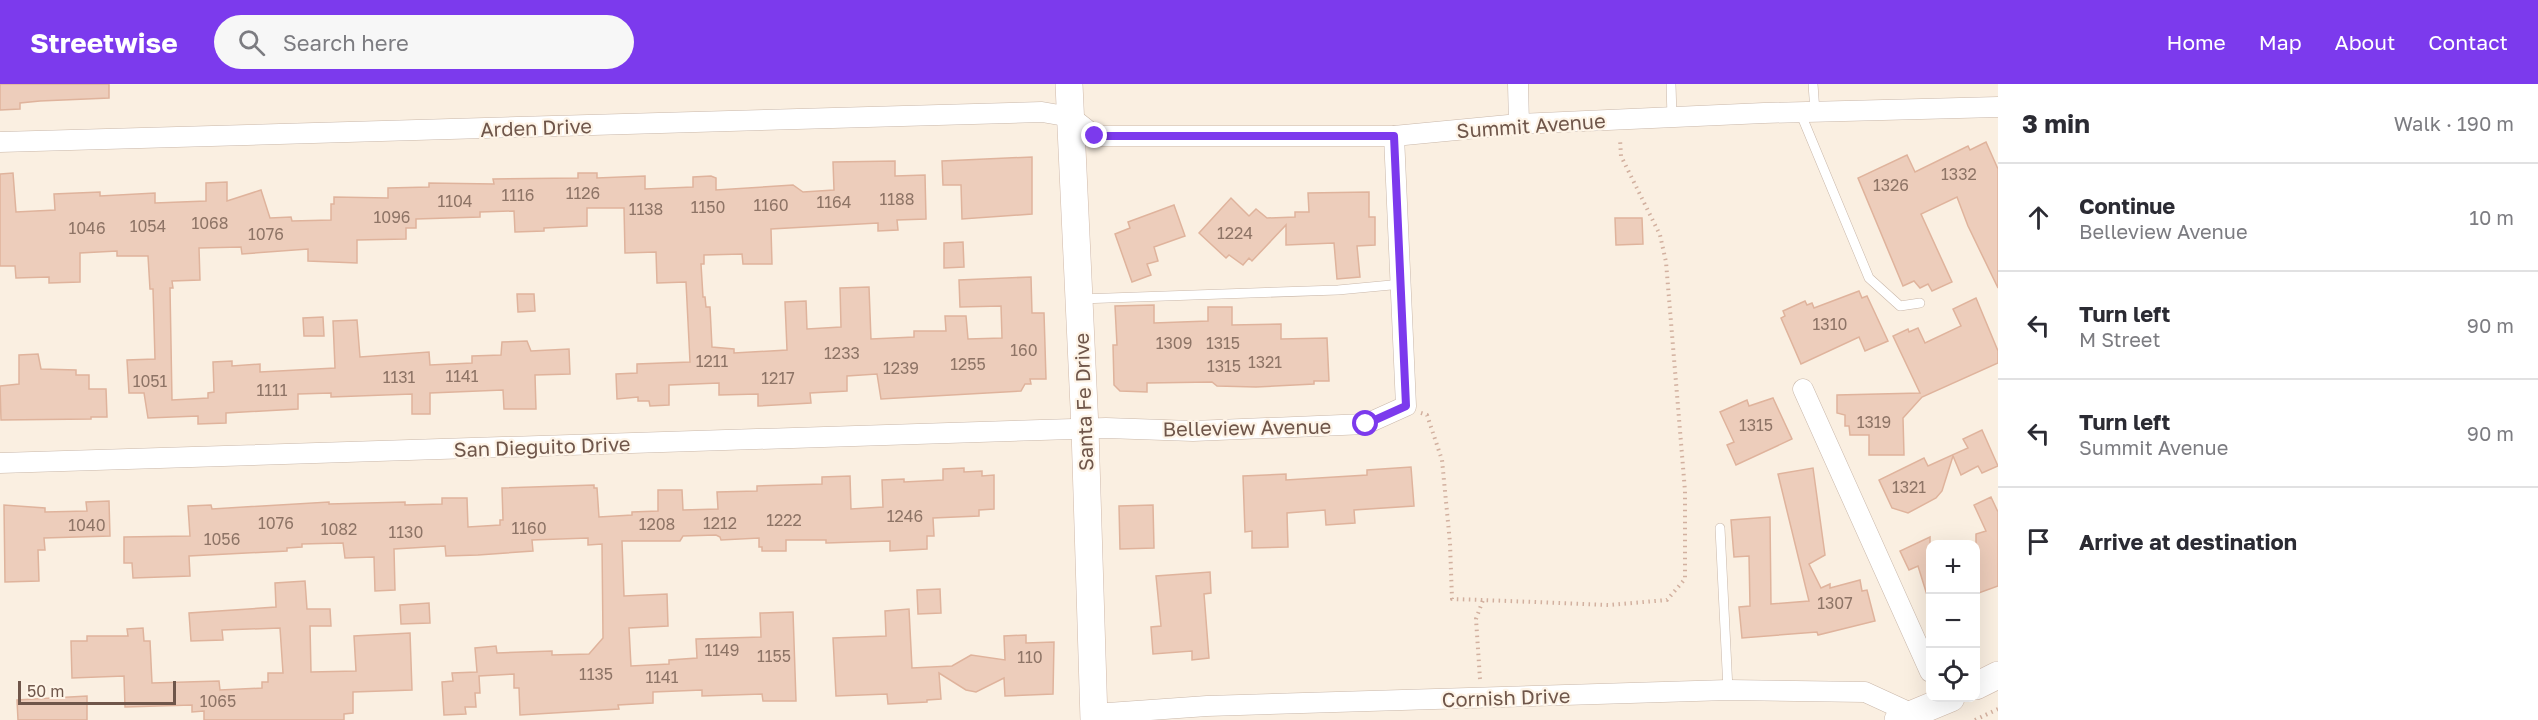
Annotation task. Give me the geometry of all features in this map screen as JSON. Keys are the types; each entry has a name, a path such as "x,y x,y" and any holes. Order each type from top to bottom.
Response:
{"main road":[{"name":"Santa Fe Drive","path":"1069,84 1085,429 1094,717"},
{"path":"1980,684 1998,675"},
{"path":"1905,717 1939,702"}],"street":[{"path":"1518,84 1519,124"},
{"name":"Summit Avenue","path":"1071,117 1095,136 1394,136 1519,124 1998,107"},
{"name":"Arden Drive","path":"0,142 1042,112 1071,117"},
{"path":"1394,136 1406,406"},
{"path":"1803,389 1926,663"},
{"name":"Belleview Avenue","path":"1085,429 1192,431 1366,424 1406,406"},
{"name":"San Dieguito Drive","path":"0,463 1085,429"},
{"name":"Cornish Drive","path":"1094,717 1207,706 1728,690 1865,692 1905,717"}],"lane":[{"path":"1671,84 1672,117"},
{"path":"1814,86 1808,112 1869,278 1900,306 1920,303"},
{"path":"1079,299 1338,290 1402,284"},
{"path":"1720,528 1728,690"}],"path":[{"path":"1406,406 1427,415 1442,460 1450,543 1452,599 1609,605 1667,600 1685,579 1685,491 1666,262 1660,235 1621,156 1619,120"},
{"path":"1484,600 1476,619 1479,673 1484,697"},
{"path":"1975,720 1998,709"}],"building":[{"path":"0,84 109,84 109,98 20,103 20,109 0,110"},
{"path":"1986,142 1998,169 1998,288 1968,226 1957,197 1921,214 1952,282 1932,291 1928,284 1920,288 1914,281 1903,286 1858,178 1907,155 1915,172 1968,146 1970,150"},
{"path":"1032,157 1032,214 962,219 961,185 943,185 942,161"},
{"path":"895,161 895,176 925,175 926,219 897,220 898,230 878,231 878,223 771,229 772,264 743,264 742,254 704,255 704,264 701,264 703,297 705,297 706,307 710,307 712,347 734,349 734,353 787,350 785,302 806,301 807,329 841,327 840,288 869,287 871,339 914,337 914,331 946,331 945,316 966,316 968,339 1002,338 1001,306 960,307 959,280 1031,277 1032,313 1044,313 1046,379 1030,379 1031,384 1025,384 1021,391 881,399 877,374 847,376 847,391 810,393 811,403 758,406 758,394 719,395 719,383 669,385 669,405 650,406 649,401 638,401 638,397 617,399 616,374 637,373 637,364 690,362 686,282 657,283 656,252 625,253 624,208 587,208 587,226 515,232 514,211 480,212 480,217 416,219 416,228 406,228 406,239 357,240 357,263 308,261 308,249 242,254 241,247 199,248 200,280 172,281 173,288 170,288 172,400 208,398 208,393 214,392 213,362 232,361 232,366 260,364 260,372 335,368 333,321 357,320 360,357 429,352 430,365 472,363 472,356 501,355 502,342 527,341 531,351 569,349 570,374 535,375 536,409 504,409 503,390 430,393 430,414 412,414 412,394 331,397 331,393 298,394 298,409 226,413 226,423 198,424 198,416 148,418 144,393 129,393 127,360 155,359 153,289 150,289 148,256 117,256 117,251 80,253 80,282 49,283 49,277 16,278 15,266 0,266 0,174 13,173 16,212 55,210 54,194 100,192 100,196 155,193 155,203 206,201 206,183 227,182 227,201 261,190 270,218 291,217 292,221 331,220 331,204 334,204 334,197 388,198 388,188 429,187 429,183 494,184 493,179 578,178 578,173 597,173 597,178 645,176 645,189 693,187 693,177 711,176 716,178 716,190 793,185 803,192 834,190 833,162"},
{"path":"1369,192 1369,217 1375,217 1375,245 1357,246 1360,277 1337,279 1334,243 1286,245 1286,225 1252,261 1249,258 1243,265 1229,255 1226,258 1199,233 1231,198 1249,216 1256,209 1267,218 1295,217 1295,212 1309,212 1308,193"},
{"path":"1174,205 1185,236 1154,247 1158,261 1147,264 1151,275 1132,282 1115,234 1130,228 1128,222"},
{"path":"1615,218 1642,218 1643,244 1616,245"},
{"path":"963,242 964,267 944,268 944,243"},
{"path":"1859,291 1862,298 1867,296 1888,341 1865,351 1859,337 1801,364 1781,318 1785,316 1783,311 1805,301 1807,305 1812,303 1814,308"},
{"path":"517,294 534,294 535,311 518,312"},
{"path":"1976,298 1998,351 1998,363 1922,397 1903,418 1904,455 1869,455 1869,435 1850,435 1849,426 1845,426 1845,415 1837,413 1837,395 1920,393 1893,336 1908,329 1909,332 1918,328 1925,343 1961,326 1953,309"},
{"path":"1154,305 1154,323 1208,321 1208,307 1232,307 1232,325 1281,324 1281,339 1327,338 1329,381 1256,387 1217,386 1212,382 1147,383 1147,392 1120,391 1114,385 1113,345 1117,345 1115,306"},
{"path":"323,317 324,336 304,336 303,318"},
{"path":"38,354 41,369 76,370 76,375 89,375 89,389 106,389 107,417 1,420 0,386 19,384 19,355"},
{"path":"1773,398 1792,439 1736,465 1727,445 1734,442 1720,412 1747,400 1749,406"},
{"path":"1982,430 1998,466 1982,473 1978,466 1961,475 1953,456 1942,491 1936,498 1908,513 1892,508 1879,480 1924,458 1928,466 1968,448 1963,439"},
{"path":"1411,467 1414,506 1354,510 1355,523 1326,525 1325,510 1287,513 1288,547 1252,548 1252,531 1245,532 1243,476 1286,474 1286,480 1367,475 1367,470"},
{"path":"964,468 964,472 982,471 982,476 994,475 994,509 979,510 979,516 933,518 934,536 927,536 927,549 890,551 890,541 826,543 826,540 786,540 786,551 762,551 762,547 759,547 759,538 721,540 716,535 683,536 680,541 622,541 624,596 667,594 668,626 629,628 631,666 669,664 669,660 697,658 696,639 761,637 760,613 793,612 796,701 763,701 762,694 702,696 702,690 653,692 653,703 618,705 619,709 520,715 519,688 514,688 514,674 479,676 480,693 475,693 476,707 465,707 466,714 444,715 442,682 453,681 452,673 477,672 475,648 496,646 497,653 552,651 552,655 589,654 603,638 602,544 588,545 588,538 532,540 533,551 478,555 446,556 445,546 394,549 395,590 375,591 374,557 345,558 343,543 302,544 302,547 287,548 287,551 189,556 190,576 133,578 132,563 124,563 124,537 190,536 188,506 211,505 212,509 329,502 329,504 405,502 405,505 442,504 442,498 467,498 468,527 500,525 500,520 503,520 502,488 594,485 594,488 597,488 599,517 658,511 658,490 682,490 683,510 718,509 717,492 757,491 757,486 822,484 822,477 850,476 851,509 883,507 882,480 904,479 904,482 943,480 943,469"},
{"path":"1813,468 1825,555 1809,564 1821,588 1830,584 1830,588 1860,580 1862,591 1867,590 1875,621 1818,635 1817,632 1742,638 1739,607 1750,606 1749,556 1734,557 1731,520 1770,517 1771,604 1809,601 1778,474"},
{"path":"1991,497 1998,512 1998,586 1980,593 1980,540 1976,540 1976,534 1986,531 1974,505"},
{"path":"109,501 110,536 44,538 45,550 38,550 39,581 5,582 4,505 45,508 45,512 87,511 86,502"},
{"path":"1153,505 1154,548 1120,549 1119,506"},
{"path":"1930,537 1930,540 1926,540 1926,592 1918,566 1909,570 1900,551"},
{"path":"1210,572 1211,593 1204,594 1209,658 1192,660 1192,651 1153,654 1151,627 1161,626 1156,576"},
{"path":"305,581 307,609 330,609 331,626 310,626 311,672 356,671 354,636 410,633 412,690 353,692 353,713 344,714 344,720 204,720 204,711 192,712 192,705 125,707 124,676 72,678 71,641 87,641 87,636 128,636 127,629 143,628 144,641 150,641 152,683 219,681 220,690 262,688 262,682 268,682 268,673 283,673 280,628 222,630 223,640 191,641 189,613 276,607 275,583"},
{"path":"940,589 941,613 918,614 917,590"},
{"path":"429,603 430,623 401,624 400,605"},
{"path":"909,609 912,668 952,666 971,655 1005,660 1004,636 1026,635 1026,643 1054,642 1053,694 1005,696 1004,678 976,692 966,690 939,673 941,699 888,704 887,694 836,696 833,638 886,636 885,611"},
{"path":"87,696 87,720 18,720 17,700"}],"route":[{"path":"1095,136 1394,136 1406,406 1366,424"}]}
